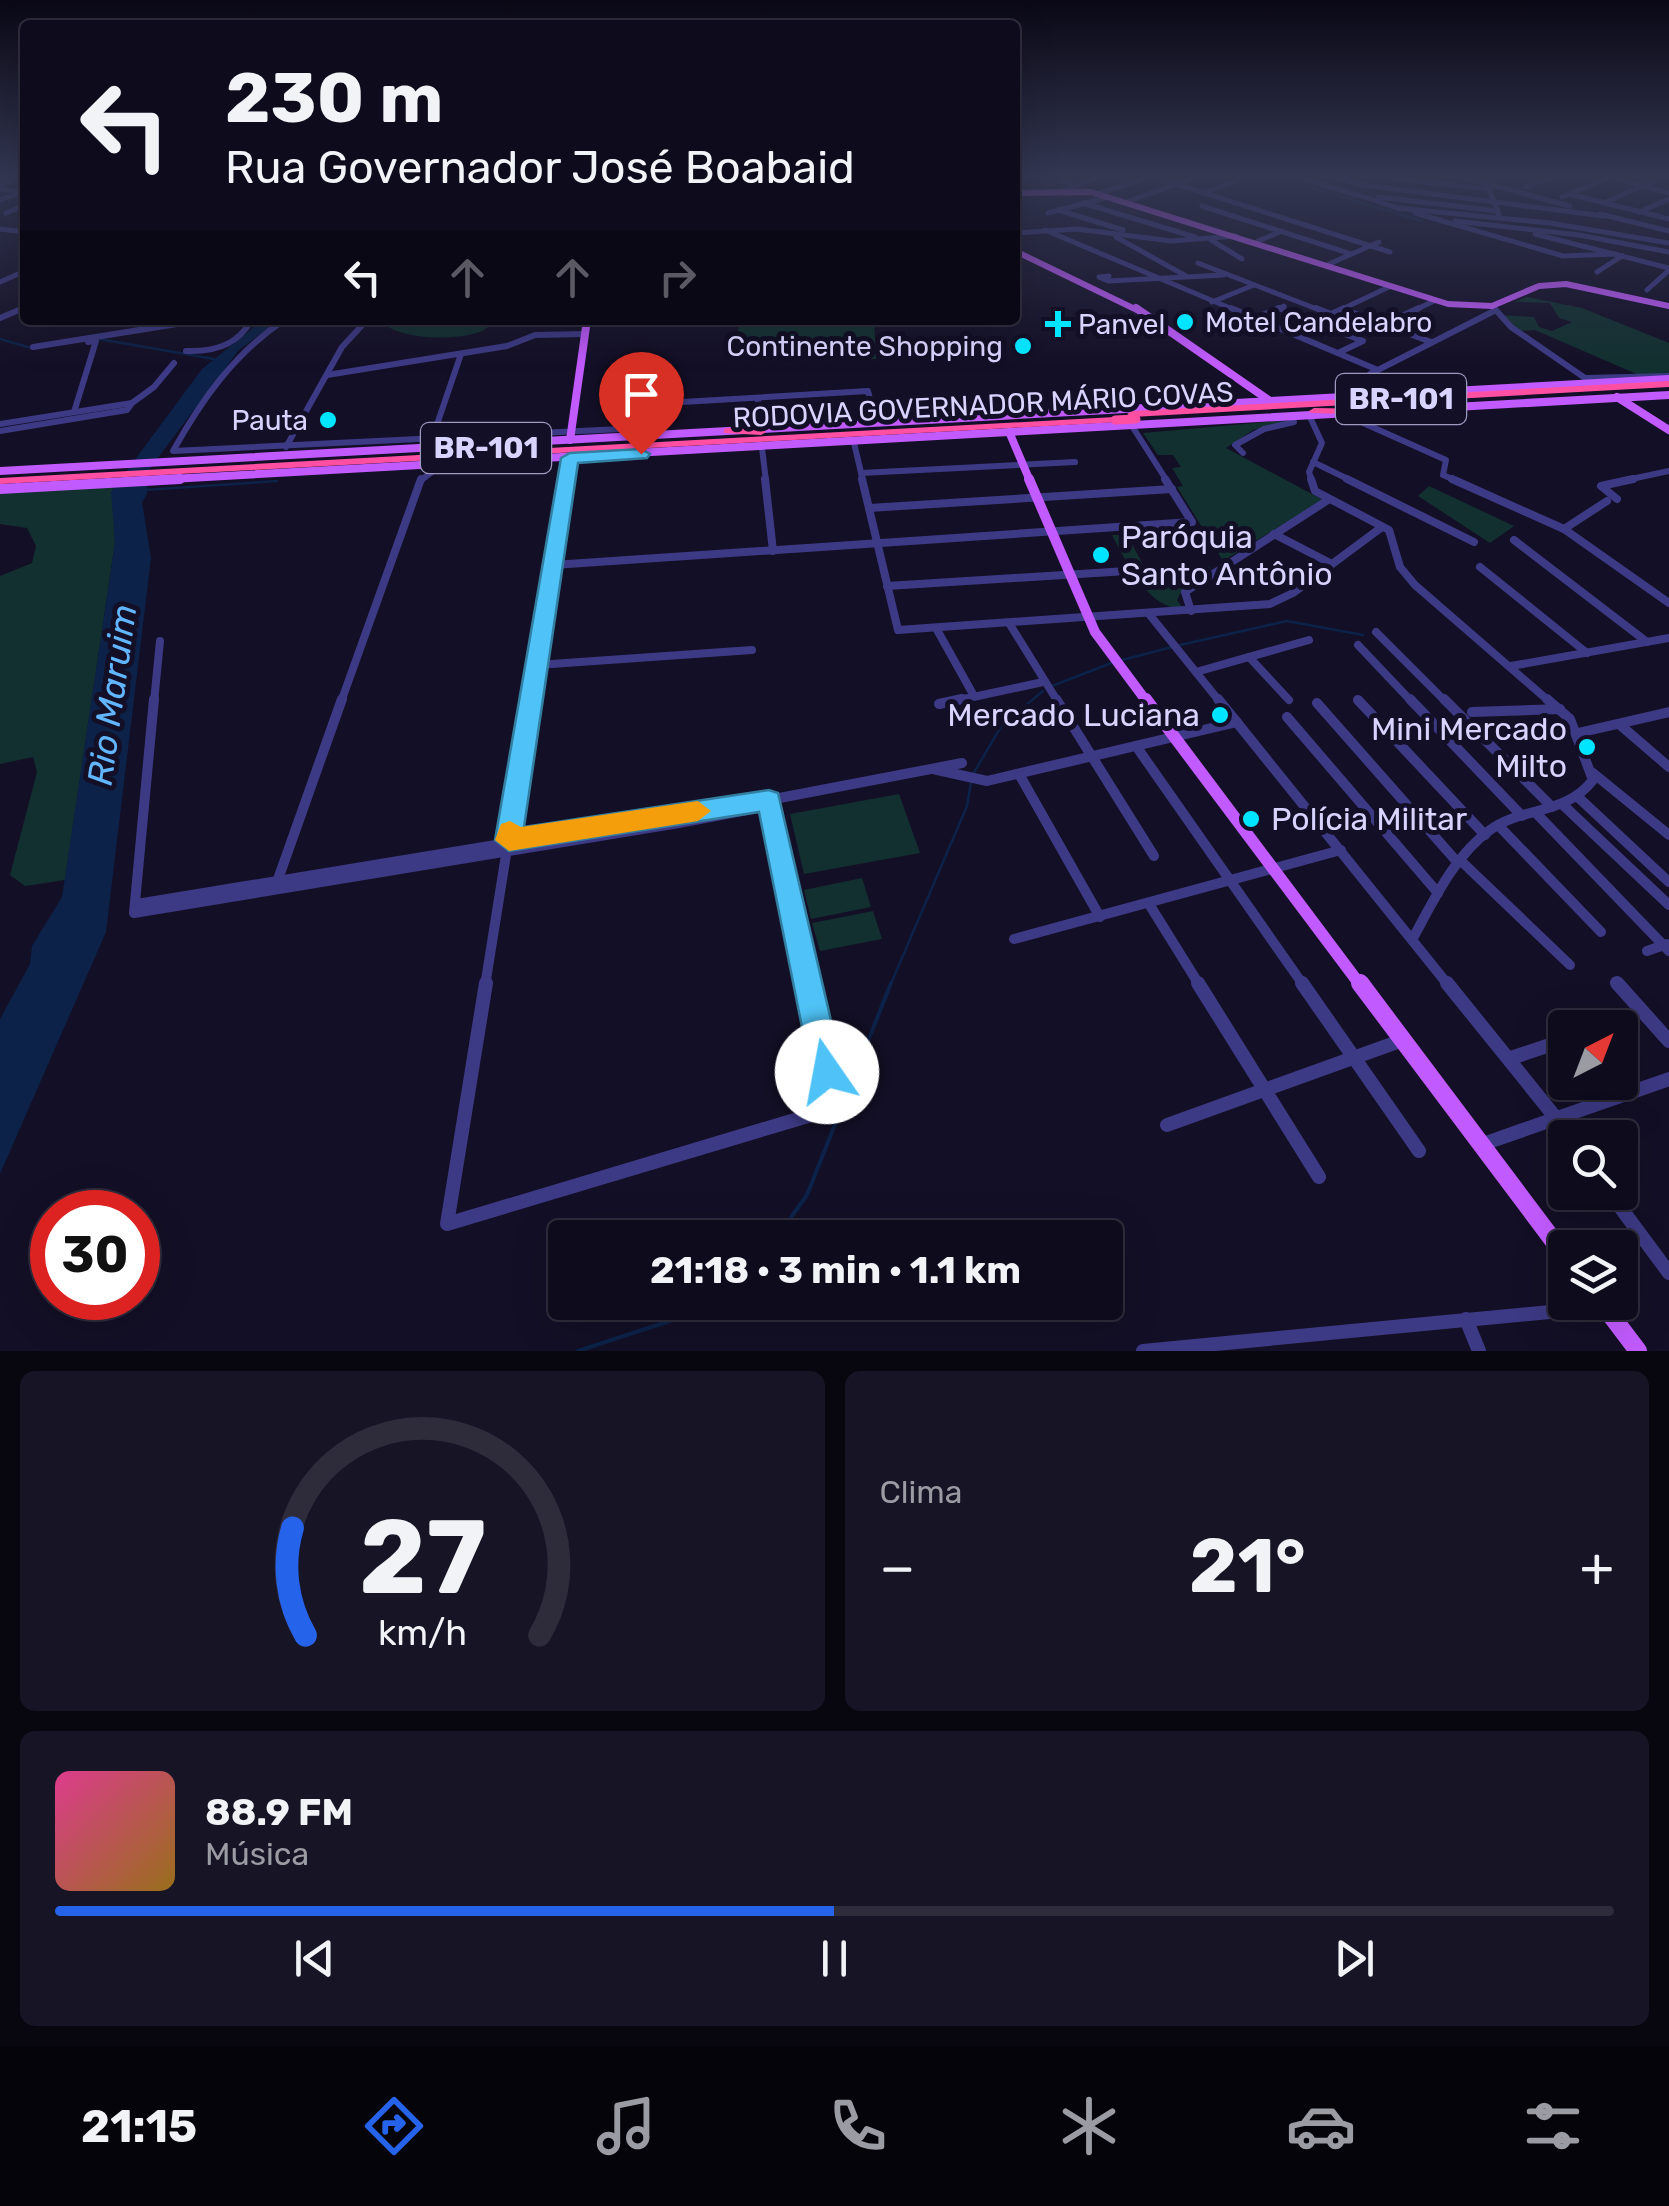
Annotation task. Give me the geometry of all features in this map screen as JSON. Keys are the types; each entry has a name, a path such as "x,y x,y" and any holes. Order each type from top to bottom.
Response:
{"highway":[{"name":"RODOVIA GOVERNADOR MÁRIO COVAS","path":"1133,420 1356,401 1669,384"},
{"name":"RODOVIA GOVERNADOR MÁRIO COVAS","path":"0,479 175,465 1116,415 1133,420 1301,414 1669,384"},
{"path":"1356,401 1415,393"},
{"path":"1301,414 1380,412"},
{"name":"RODOVIA GOVERNADOR MÁRIO COVAS","path":"175,465 771,439 1116,415"},
{"path":"727,431 793,432"},
{"path":"703,451 771,439"}],"main road":[{"path":"1254,240 1434,300 1493,308 1539,286 1566,284 1669,306"},
{"path":"1020,255 1130,304 1266,402"},
{"path":"570,436 586,325"},
{"path":"175,465 570,436 1116,415 1389,394 1669,384"},
{"path":"1301,414 1617,397 1669,384"},
{"path":"1617,397 1669,430"},
{"path":"175,465 440,465 1010,434 1133,420"},
{"path":"1010,434 1088,617 1118,662 1548,1234"},
{"path":"1614,1320 1638,1351"}],"street":[{"path":"1068,240 1378,370"},
{"path":"1124,240 1187,277"},
{"path":"1207,240 1242,259"},
{"path":"1308,240 1351,254"},
{"path":"1352,240 1390,252"},
{"path":"1507,240 1568,257 1619,255"},
{"path":"1561,240 1669,269 1647,290"},
{"path":"1596,240 1669,252"},
{"path":"1329,264 1379,242"},
{"path":"1598,272 1619,255"},
{"path":"1198,263 1331,314 1391,286"},
{"path":"1216,270 1237,268"},
{"path":"1118,288 1109,278 1228,274"},
{"path":"1657,281 1669,284"},
{"path":"1212,302 1254,284"},
{"path":"1253,318 1295,300"},
{"path":"1384,324 1434,300"},
{"path":"1278,308 1363,341 1338,353"},
{"path":"1389,394 1370,376 1493,308 1585,378 1669,384"},
{"path":"1343,309 1431,342"},
{"path":"0,318 19,310"},
{"path":"35,348 175,325"},
{"path":"186,350 215,352 248,325"},
{"path":"175,465 213,384 248,345 277,325"},
{"path":"286,447 350,335 361,325"},
{"path":"327,375 507,346 534,335 585,334"},
{"path":"74,412 99,339"},
{"path":"432,439 461,354"},
{"path":"0,428 132,402 154,387 174,362"},
{"path":"175,465 286,447 570,436 646,427 654,423 660,404 758,398 868,392 876,423"},
{"path":"758,398 760,429"},
{"path":"0,428 128,410 132,402"},
{"path":"1243,453 1235,446 1264,429 1294,422 1301,414 1322,439 1309,472 1312,486 1328,500 1389,530 1408,577 1560,709 1578,733 1593,774 1591,788 1579,798 1498,825 1484,835 1459,861 1413,938"},
{"path":"1342,414 1446,460 1446,476 1564,530 1669,604"},
{"path":"553,565 1192,522 1133,420"},
{"path":"344,452 372,442"},
{"path":"854,443 898,630 1278,602 1382,527"},
{"path":"762,448 774,551"},
{"path":"570,458 448,1224 791,1124 809,1117 822,1103 827,1072 769,800"},
{"path":"861,473 1075,462"},
{"path":"1313,462 1474,542"},
{"path":"276,884 421,478 440,465"},
{"path":"408,466 421,478"},
{"path":"1564,530 1612,500 1601,486 1669,472"},
{"path":"869,508 1172,490"},
{"path":"1191,611 1184,592 1328,500"},
{"path":"1274,534 1332,564"},
{"path":"1514,540 1647,642"},
{"path":"1480,567 1587,653"},
{"path":"888,586 1126,570"},
{"path":"1148,614 1560,1118"},
{"path":"1009,623 1042,682 1094,756 1154,856"},
{"path":"936,628 974,696"},
{"path":"1376,632 1557,806 1669,905"},
{"path":"1511,666 1669,638"},
{"path":"1196,672 1309,640"},
{"path":"160,641 136,908 508,845 764,808 769,800 962,762"},
{"path":"1358,645 1668,947"},
{"path":"537,665 752,650"},
{"path":"1249,657 1289,700"},
{"path":"939,704 1042,682"},
{"path":"1358,700 1484,835"},
{"path":"1317,704 1459,861 1570,965"},
{"path":"1472,712 1560,709"},
{"path":"1578,733 1669,712"},
{"path":"1287,717 1438,893"},
{"path":"931,768 974,781 1019,774 1237,722"},
{"path":"1619,724 1669,767"},
{"path":"1136,746 1420,1152"},
{"path":"1019,774 1100,917"},
{"path":"1593,774 1669,835"},
{"path":"1579,798 1669,882"},
{"path":"1498,825 1600,932"},
{"path":"1014,939 1342,850"},
{"path":"1150,904 1319,1177"},
{"path":"1647,951 1668,947"},
{"path":"1616,982 1669,1041"},
{"path":"1168,1124 1403,1040"},
{"path":"1511,1058 1548,1046"},
{"path":"1480,1145 1667,1083"},
{"path":"1622,1210 1669,1273"},
{"path":"1143,1351 1282,1344 1548,1311"},
{"path":"1466,1319 1479,1351"}],"green space":[{"path":"1527,297 1582,308 1669,343 1669,375 1641,376 1535,330 1519,331 1501,315 1534,317 1539,327 1552,331 1572,322 1559,318 1550,303 1514,302"},
{"path":"738,325 874,325 876,359 742,358"},
{"path":"389,327 488,327 467,335 433,337"},
{"path":"1288,420 1253,430 1226,448 1323,500 1223,561 1177,487 1183,486 1172,468 1181,467 1173,455 1158,455 1143,433"},
{"path":"113,486 115,543 65,880 25,886 10,875 37,772 33,757 0,764 0,576 32,563 36,546 27,528 0,524 0,491"},
{"path":"1429,486 1514,526 1490,543 1418,496"},
{"path":"1112,535 1127,535 1146,570 1209,566 1211,570 1182,590 1177,600 1183,609 1171,607 1149,593"},
{"path":"899,794 920,853 804,874 790,814"},
{"path":"862,878 871,907 811,919 804,890"},
{"path":"873,911 882,939 820,951 812,923"}],"water":[{"name":"Rio Maruim","path":"257,325 272,325 239,350 148,471 147,494 142,502 151,558 106,932 0,1174 0,1019 30,964 32,946 62,897 115,543 111,492 202,369"}],"waterway":[{"path":"0,339 31,348"},
{"path":"99,339 214,359"},
{"path":"144,490 277,481"},
{"path":"1180,645 1287,621 1363,635"},
{"path":"1122,660 1172,647"},
{"path":"1052,686 1114,662"},
{"path":"973,774 1002,725 1043,691"},
{"path":"890,986 967,806 971,782"},
{"path":"789,1220 807,1195 891,983"},
{"path":"578,1351 673,1320"}],"slow traffic":[{"path":"510,831 509,840 698,811"}],"place":[{"name":"Motel Candelabro","path":"1185,322"},
{"name":"Panvel","path":"1058,324"},
{"name":"Continente Shopping","path":"1023,346"},
{"name":"Pauta","path":"328,420"},
{"name":"Paróquia Santo Antônio","path":"1101,555"},
{"name":"Mercado Luciana","path":"1220,715"},
{"name":"Mini Mercado Milto","path":"1587,747"},
{"name":"Polícia Militar","path":"1251,819"}],"route":[{"path":"641,454 570,458 509,840 769,800 827,1072"}]}
